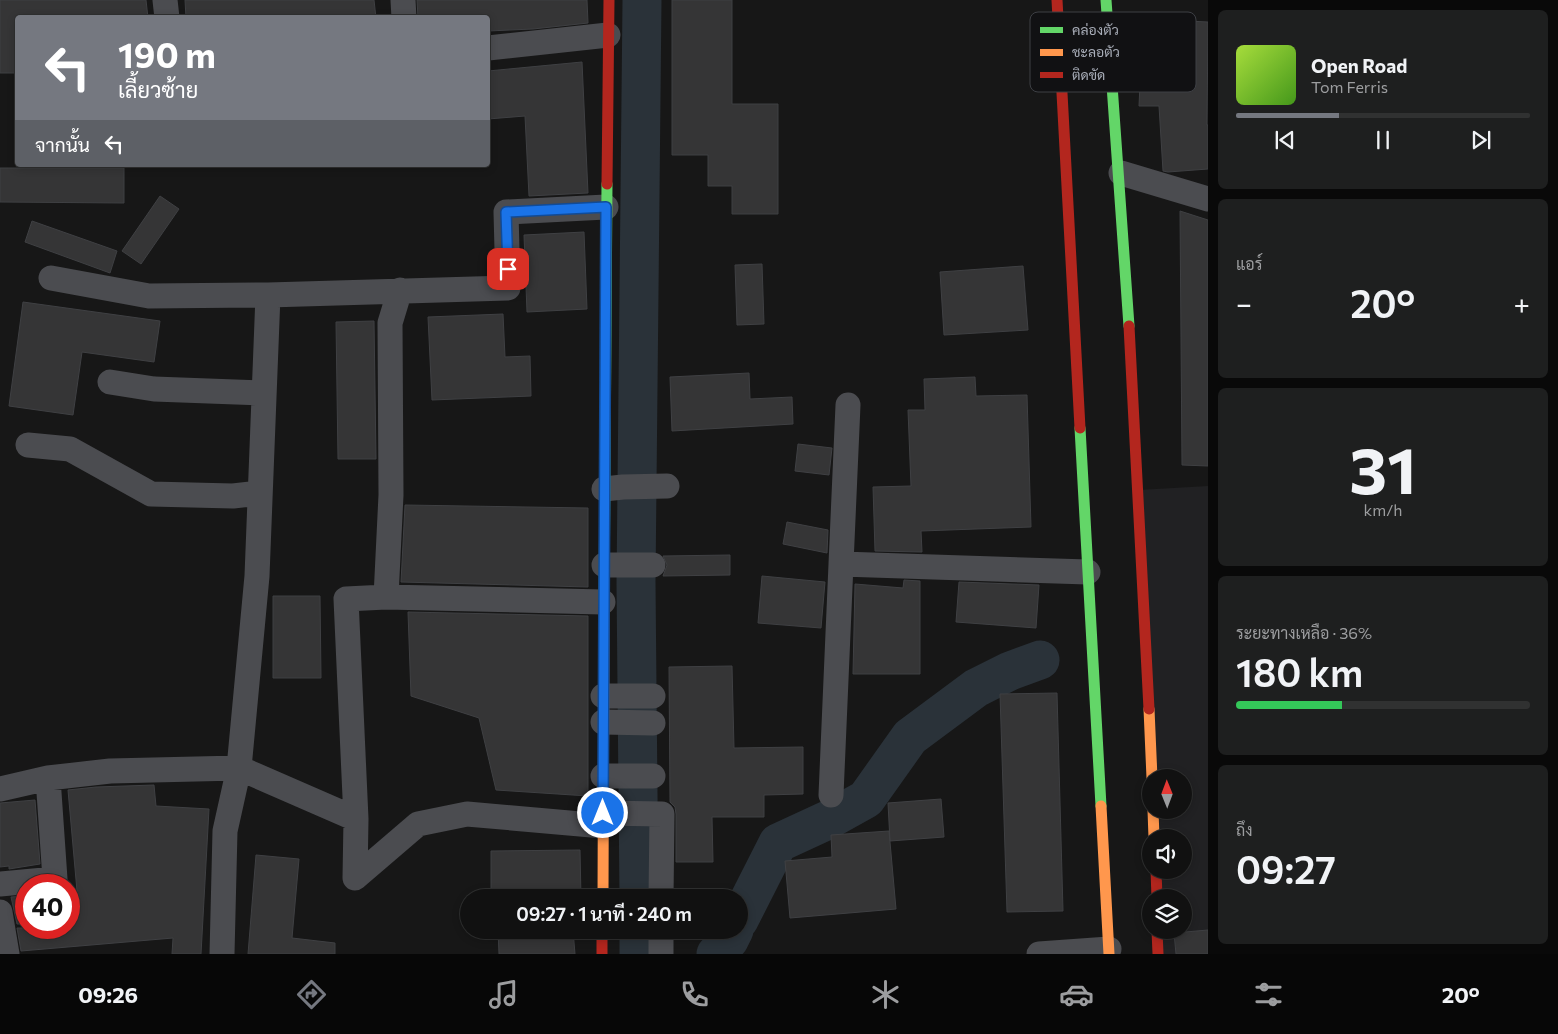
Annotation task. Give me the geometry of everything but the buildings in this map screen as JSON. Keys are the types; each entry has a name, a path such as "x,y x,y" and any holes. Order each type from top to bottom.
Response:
{"main road":[{"path":"602,889 604,565 613,488 606,207 608,0"},
{"path":"1062,92 1109,951"},
{"path":"1113,92 1141,512 1152,769"},
{"path":"602,939 602,954"},
{"path":"1157,939 1158,954"}],"street":[{"path":"165,0 166,15"},
{"path":"403,0 404,15"},
{"path":"490,48 608,36"},
{"path":"1120,173 1208,199"},
{"path":"51,278 149,296 268,295 508,288 506,212 606,207"},
{"path":"386,596 391,496 390,323 400,290"},
{"path":"222,954 225,831 239,768 258,576 263,393 268,295"},
{"path":"110,382 154,389 263,393"},
{"path":"831,795 848,405"},
{"path":"28,445 70,449 151,494 233,496 260,493"},
{"path":"613,488 667,486"},
{"path":"841,564 1088,572"},
{"path":"604,565 653,565"},
{"path":"604,602 386,596 346,599 356,819 355,878 418,824 467,814 604,817 662,814 661,889"},
{"path":"604,696 654,696"},
{"path":"604,722 653,723"},
{"path":"0,790 48,778 110,771 239,768 356,819"},
{"path":"604,776 654,776"},
{"path":"0,884 55,879 48,778"},
{"path":"0,912 7,954"},
{"path":"661,939 661,954"},
{"path":"1039,954 1109,951"}],"shaded area":[{"path":"1208,486 1208,954 1158,954 1157,939 1192,939 1192,889 1156,889 1156,879 1192,879 1192,829 1154,829 1153,819 1192,819 1192,769 1152,769 1139,490"}],"waterway":[{"path":"639,889 636,582 642,0"},
{"path":"748,902 778,843 830,819 866,799 910,737 976,688 1010,671 1040,660"},
{"path":"639,939 639,954"},
{"path":"716,954 730,939"}],"traffic: fast":[{"path":"1106,0 1107,12"},
{"path":"1112,92 1129,326"},
{"path":"604,610 607,184"},
{"path":"1080,428 1101,806"}],"traffic: slow":[{"path":"603,889 604,610"},
{"path":"1149,709 1152,769"},
{"path":"1101,806 1109,954"},
{"path":"1153,819 1154,829"}],"traffic: jam":[{"path":"607,184 609,0"},
{"path":"1057,0 1058,12"},
{"path":"1062,92 1080,428"},
{"path":"1129,326 1149,709"},
{"path":"1156,879 1157,889"},
{"path":"602,939 602,954"},
{"path":"1157,939 1158,954"}],"route":[{"path":"508,269 506,212 606,207 603,813"}]}
